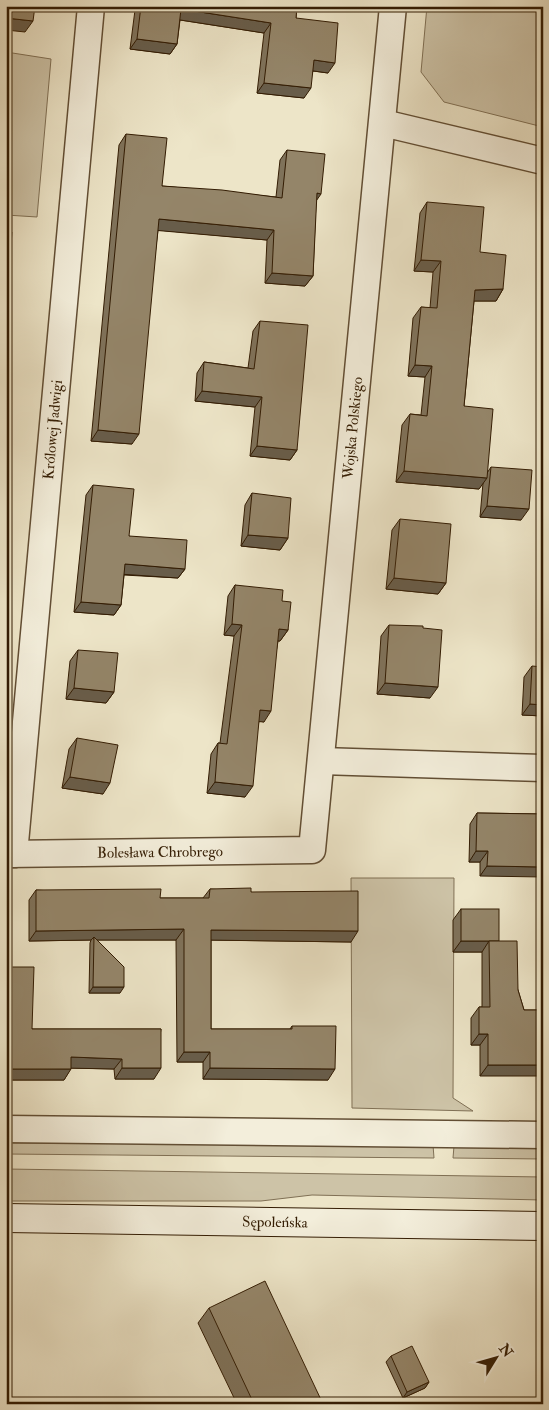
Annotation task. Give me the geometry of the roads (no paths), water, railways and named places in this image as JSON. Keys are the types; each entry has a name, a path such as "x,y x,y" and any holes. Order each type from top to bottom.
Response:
{"street":[{"name":"Królowej Jadwigi","path":"10,854 92,6"},
{"name":"Wojska Polskiego","path":"312,850 393,6"},
{"path":"383,123 543,161"},
{"path":"321,761 543,768"},
{"name":"Bolesława Chrobrego","path":"10,854 312,850"},
{"path":"6,1129 543,1135"},
{"name":"Sępoleńska","path":"6,1218 543,1226"}]}
